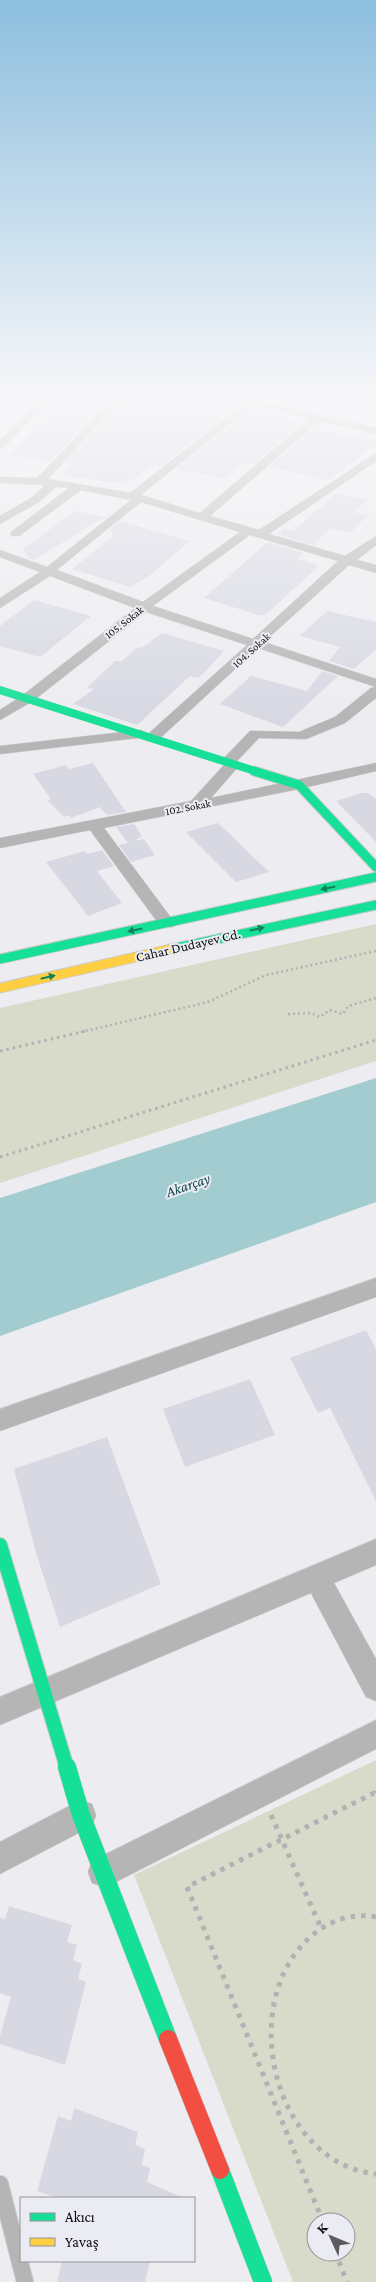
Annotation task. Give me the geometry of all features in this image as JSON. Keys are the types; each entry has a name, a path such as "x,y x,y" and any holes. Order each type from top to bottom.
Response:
{"street":[{"path":"0,521 26,505"},
{"path":"0,547 53,505"},
{"path":"0,604 48,570 127,505"},
{"path":"164,505 376,569"},
{"path":"203,516 215,505"},
{"name":"105. Sokak","path":"0,716 28,698 144,607 298,505"},
{"path":"0,529 15,534"},
{"name":"104. Sokak","path":"146,736 256,645 349,560 376,539"},
{"path":"0,553 144,607 376,683"},
{"path":"0,690 299,785 376,867"},
{"path":"196,806 255,734 301,736 340,720 376,691"},
{"path":"0,750 146,736"},
{"name":"102. Sokak","path":"0,843 196,806 376,767"},
{"path":"94,826 167,923"},
{"name":"Cahar Dudayev Cd.","path":"0,959 376,877"},
{"name":"Cahar Dudayev Cd.","path":"0,988 252,930 376,905"},
{"path":"0,1420 376,1287"},
{"path":"0,1545 81,1815 263,2282"},
{"path":"0,1711 376,1552"},
{"path":"317,1577 376,1687"},
{"path":"103,1872 376,1734"},
{"path":"0,1859 81,1815"}],"lane":[{"path":"0,2184 25,2282"}],"path":[{"path":"0,1051 208,1002 266,975 376,951"},
{"path":"288,1014 312,1013 320,1017 330,1010 343,1014 348,1006 359,1005 364,1000 376,998"},
{"path":"0,1157 376,1040"},
{"path":"261,1792 321,1928"},
{"path":"319,2212 187,1887 374,1793 376,1797"},
{"path":"376,1917 367,1915 336,1919 307,1936 286,1965 272,2002 270,2045 279,2088 300,2127 329,2157 364,2173 376,2174"},
{"path":"339,2262 347,2282"}],"green space":[{"path":"376,924 376,1061 0,1183 0,1008"},
{"path":"376,1760 376,2282 293,2282 134,1875"}],"water":[{"name":"Akarçay","path":"376,1078 376,1202 0,1336 0,1198"}],"building":[{"path":"323,505 362,505 354,512 368,515 350,533 331,528 313,545 277,534 284,529 293,531"},
{"path":"75,511 106,517 34,560 29,558 23,549"},
{"path":"120,521 190,541 150,575 130,587 72,569 114,536 110,529"},
{"path":"268,542 304,553 297,559 317,565 315,566 318,567 265,615 258,615 204,598"},
{"path":"34,600 91,616 40,657 0,646 0,626"},
{"path":"327,611 376,622 376,649 354,669 329,661 340,647 300,636"},
{"path":"162,633 224,651 204,673 198,678 190,676 137,725 73,704 94,689 87,688 115,661 122,661 136,648 143,647"},
{"path":"322,671 338,676 283,727 220,704 251,676 307,691"},
{"path":"93,763 126,812 107,815 100,807 71,818 69,815 64,817 47,800 51,799 33,774 66,765 69,769"},
{"path":"368,793 376,799 376,842 336,801"},
{"path":"218,823 269,872 236,882 186,832"},
{"path":"134,824 142,836 134,841 144,839 155,855 131,862 119,845 128,843 116,827"},
{"path":"102,850 114,866 97,871 122,903 88,916 46,862 85,851 87,854"},
{"path":"366,1330 376,1349 376,1501 330,1408 318,1413 290,1358"},
{"path":"250,1379 275,1435 185,1467 163,1409"},
{"path":"107,1437 161,1584 60,1627 36,1553 14,1469"},
{"path":"9,1906 72,1925 67,1942 77,1945 73,1960 82,1964 78,1979 86,1982 65,2065 0,2044 0,2036 11,1997 0,1993 0,1918 5,1919"},
{"path":"74,2108 138,2132 135,2145 145,2149 142,2165 150,2168 147,2182 182,2197 54,2197 37,2191 58,2116 71,2121"},
{"path":"62,2262 150,2262 145,2282 57,2282"}],"traffic: fast":[{"path":"0,690 299,785 376,867"},
{"path":"0,959 376,877"},
{"path":"171,949 376,905"},
{"path":"0,1545 81,1815 168,2039"},
{"path":"220,2170 263,2282"}],"traffic: slow":[{"path":"0,988 171,949"}],"traffic: jam":[{"path":"168,2039 220,2170"}]}
